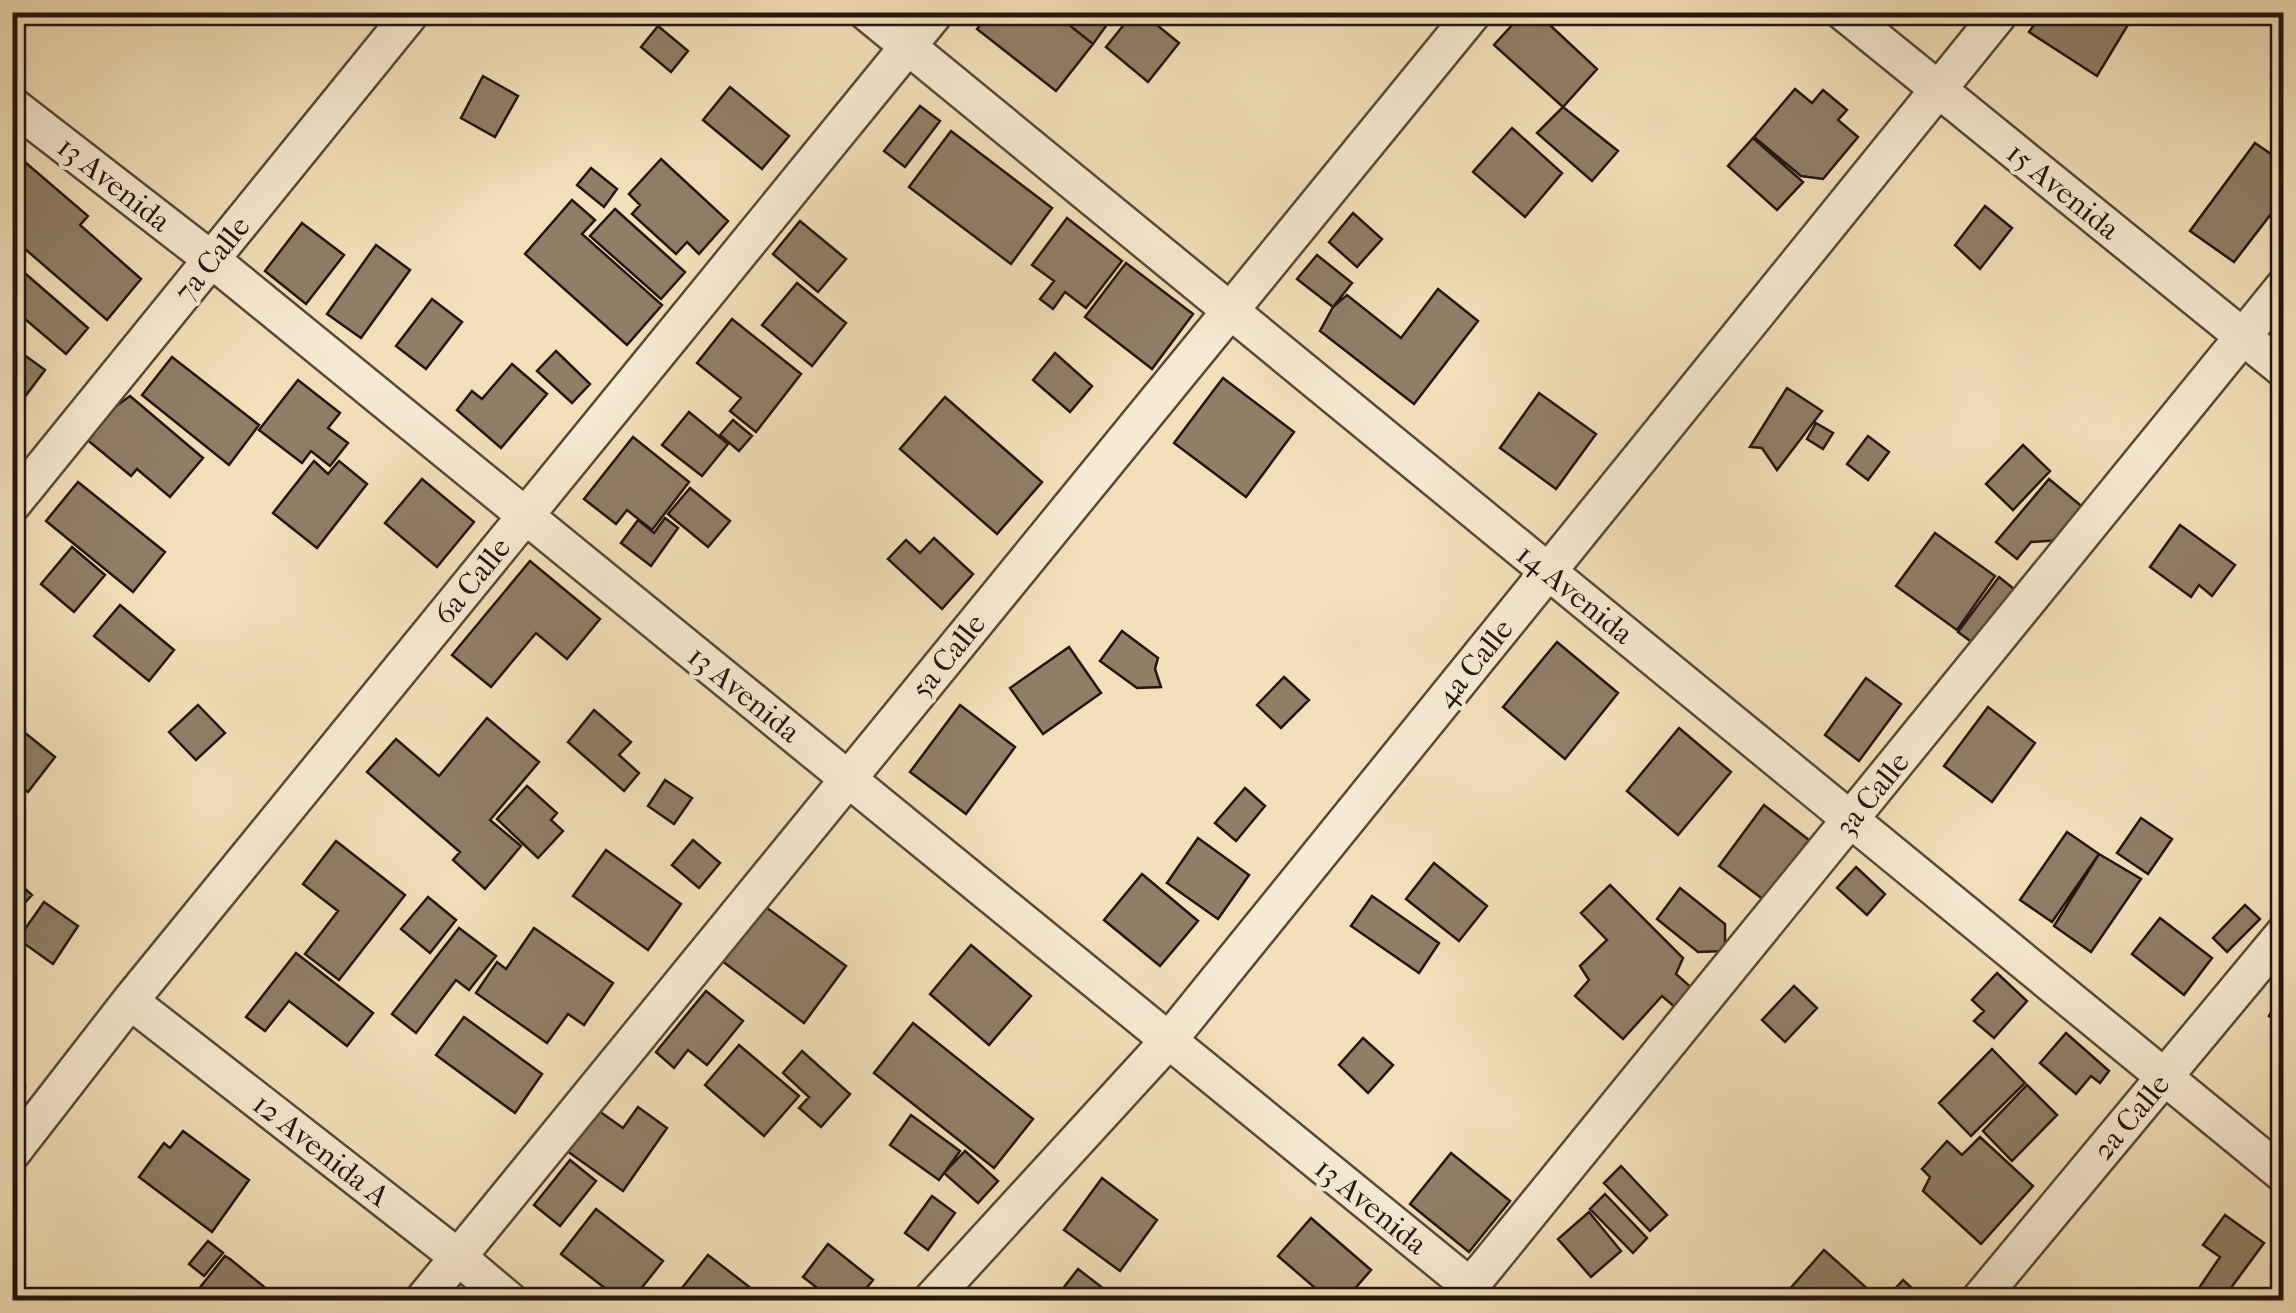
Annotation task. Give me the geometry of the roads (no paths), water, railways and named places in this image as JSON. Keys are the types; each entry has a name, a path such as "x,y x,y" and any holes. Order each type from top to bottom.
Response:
{"street":[{"name":"7a Calle","path":"12,504 412,12"},
{"name":"14 Avenida","path":"866,12 2284,1175"},
{"name":"6a Calle","path":"12,1154 130,1001 936,12"},
{"name":"5a Calle","path":"423,1300 1474,12"},
{"name":"15 Avenida","path":"1843,12 2284,370"},
{"name":"4a Calle","path":"931,1300 1169,1040 2001,12"},
{"name":"13 Avenida","path":"12,105 212,260 1169,1040 1465,1294"},
{"name":"3a Calle","path":"1465,1294 2284,286"},
{"name":"2a Calle","path":"1979,1300 2284,933"},
{"name":"12 Avenida A","path":"130,1001 509,1300"}]}
